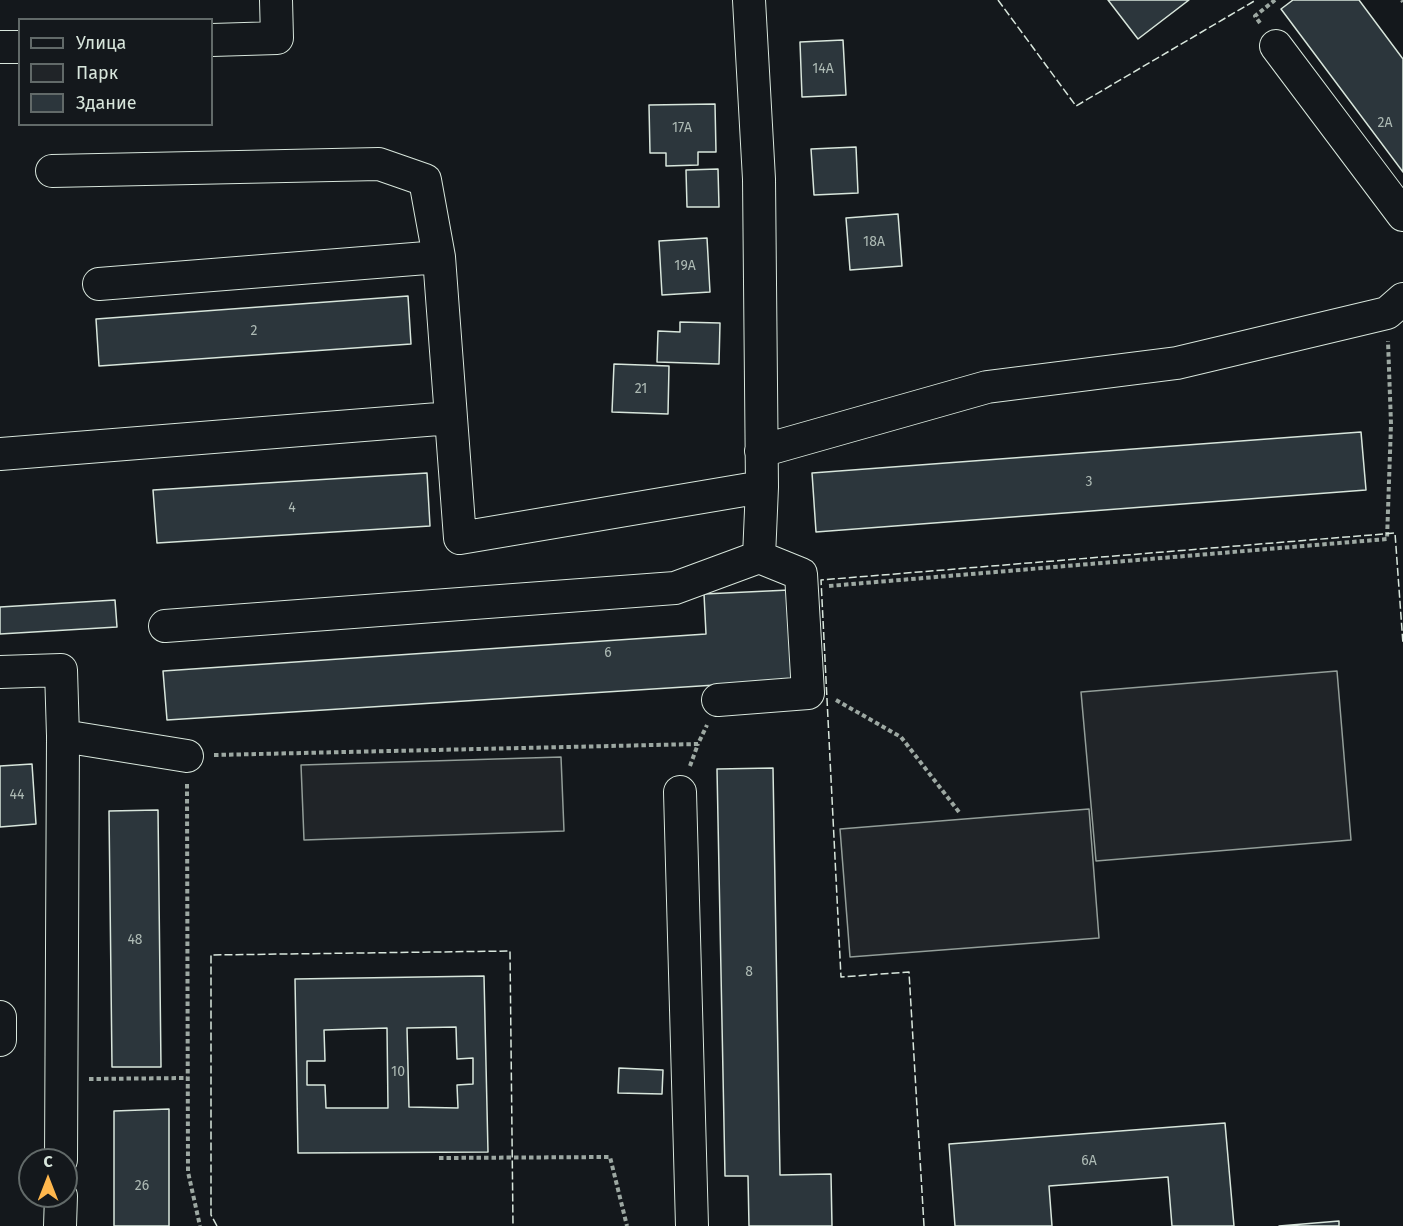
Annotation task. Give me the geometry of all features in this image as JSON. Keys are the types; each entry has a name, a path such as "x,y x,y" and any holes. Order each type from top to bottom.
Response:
{"lane":[{"path":"213,40 277,38 276,0"},
{"path":"749,0 759,179 762,487 759,557"},
{"path":"0,47 18,46"},
{"path":"1276,46 1403,215"},
{"path":"52,171 379,164 425,180 440,257 460,538 762,487"},
{"path":"99,284 440,257"},
{"path":"761,451 987,387 1177,363 1395,306"},
{"path":"0,454 451,418"},
{"path":"165,626 675,588 759,557 801,574 808,693 718,700"},
{"path":"0,672 61,670 63,736 61,1148"},
{"path":"63,736 187,756"},
{"path":"680,792 692,1226"},
{"path":"0,1017 0,1040"},
{"path":"60,1226 61,1208"}],"path":[{"path":"826,586 1387,539 1395,306"},
{"path":"808,693 820,692 901,737 959,812"},
{"path":"200,1226 188,1172 187,756 698,744 718,700"},
{"path":"439,1158 610,1158 627,1226"}],"green space":[{"path":"1337,671 1351,840 1096,861 1081,692"},
{"path":"561,757 564,831 304,840 301,765"},
{"path":"1089,809 1099,938 850,957 840,829"}],"building":[{"path":"1108,0 1189,0 1138,39"},
{"path":"1293,0 1359,0 1403,59 1403,172 1281,9"},
{"path":"843,40 846,95 802,97 800,42"},
{"path":"715,104 716,152 698,152 698,165 666,166 666,153 650,153 649,105"},
{"path":"856,147 858,193 814,195 811,149"},
{"path":"718,169 719,207 687,207 686,170"},
{"path":"898,214 902,266 850,270 846,218"},
{"path":"707,238 710,292 662,295 659,241"},
{"path":"408,296 411,344 99,366 96,319"},
{"path":"680,322 720,323 719,364 657,362 658,331 680,332"},
{"path":"614,364 669,366 668,414 612,412"},
{"path":"1361,432 1366,490 816,532 812,473"},
{"path":"427,473 430,526 157,543 153,490"},
{"path":"789,590 794,680 167,720 163,671 706,634 704,594"},
{"path":"115,600 117,627 0,634 0,607"},
{"path":"32,764 36,824 0,827 0,766"},
{"path":"773,768 780,1175 831,1174 832,1226 749,1226 748,1176 725,1176 717,769"},
{"path":"158,810 161,1067 112,1067 109,811"},
{"path":"484,976 488,1152 298,1153 295,979","holes":["456,1027 457,1059 473,1058 473,1084 457,1085 458,1108 409,1107 407,1028","387,1028 388,1108 326,1108 325,1085 307,1085 307,1061 325,1061 324,1030"]},
{"path":"619,1068 663,1070 662,1094 618,1093"},
{"path":"169,1109 169,1226 114,1226 114,1111"},
{"path":"1225,1123 1234,1226 1172,1226 1168,1177 1049,1186 1052,1226 955,1226 949,1144"},
{"path":"1339,1221 1339,1226 1279,1226"}],"fence":[{"path":"998,0 1076,106 1256,0"},
{"path":"924,1226 909,972 841,977 821,580 1395,533 1403,644"},
{"path":"217,1226 211,1215 211,955 510,951 513,1226"}]}
